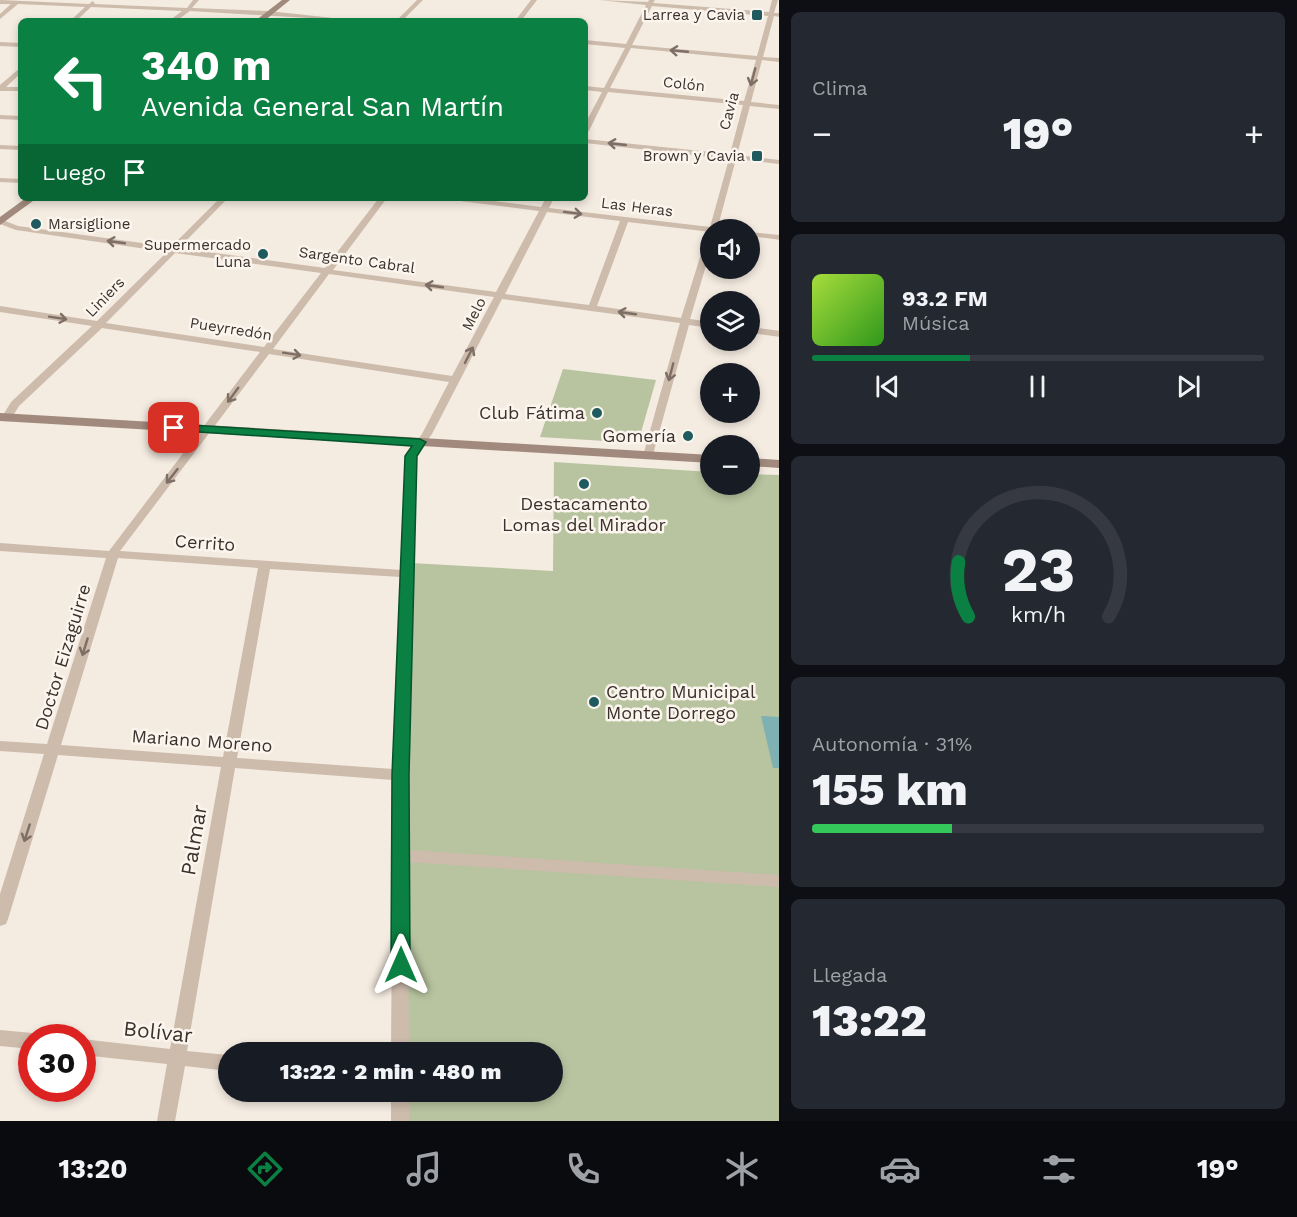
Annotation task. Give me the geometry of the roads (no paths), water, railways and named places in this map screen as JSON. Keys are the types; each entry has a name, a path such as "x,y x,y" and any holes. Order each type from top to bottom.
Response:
{"main road":[{"path":"263,18 286,0"},
{"path":"0,221 28,201"},
{"path":"4,417 700,458"},
{"path":"760,463 779,464"}],"street":[{"path":"76,18 96,0"},
{"path":"176,18 188,10 196,0"},
{"path":"402,18 420,0"},
{"path":"520,18 534,0"},
{"path":"602,0 651,2 779,15"},
{"name":"Cavia","path":"715,219 775,0"},
{"path":"0,17 18,1"},
{"path":"0,2 269,13 324,18"},
{"path":"588,126 651,2"},
{"path":"588,42 779,60"},
{"path":"0,44 18,45"},
{"path":"0,89 18,72"},
{"name":"Colón","path":"588,88 779,107"},
{"path":"0,89 18,89"},
{"path":"0,117 18,118"},
{"path":"588,141 779,162"},
{"path":"0,147 18,148"},
{"path":"0,180 18,181"},
{"name":"Liniers","path":"4,417 99,325 221,201"},
{"name":"Doctor Eizaguirre","path":"0,919 112,555 265,350 381,201"},
{"name":"Las Heras","path":"477,201 700,228"},
{"name":"Melo","path":"400,1042 400,775 411,456 427,434 548,201"},
{"path":"592,308 625,219"},
{"name":"Sargento Cabral","path":"0,221 16,228 700,323"},
{"path":"760,235 779,238"},
{"path":"648,456 700,271"},
{"name":"Pueyrredón","path":"0,309 456,380"},
{"path":"760,331 779,334"},
{"name":"Cerrito","path":"0,547 408,574"},
{"name":"Palmar","path":"166,1121 264,566"},
{"name":"Mariano Moreno","path":"0,746 400,775"},
{"path":"401,856 779,882"},
{"path":"0,1038 18,1040"},
{"name":"Bolívar","path":"96,1048 218,1062"},
{"path":"400,1102 400,1121"}],"water":[{"path":"761,716 779,717 779,768 773,768"}],"place":[{"name":"Larrea y Cavia","path":"757,15"},
{"name":"Brown y Cavia","path":"757,156"},
{"name":"Marsiglione","path":"36,224"},
{"name":"Supermercado Luna","path":"263,254"},
{"name":"Club Fátima","path":"597,413"},
{"name":"Gomería","path":"688,436"},
{"name":"Destacamento Lomas del Mirador","path":"584,484"},
{"name":"Centro Municipal Monte Dorrego","path":"594,702"}]}
